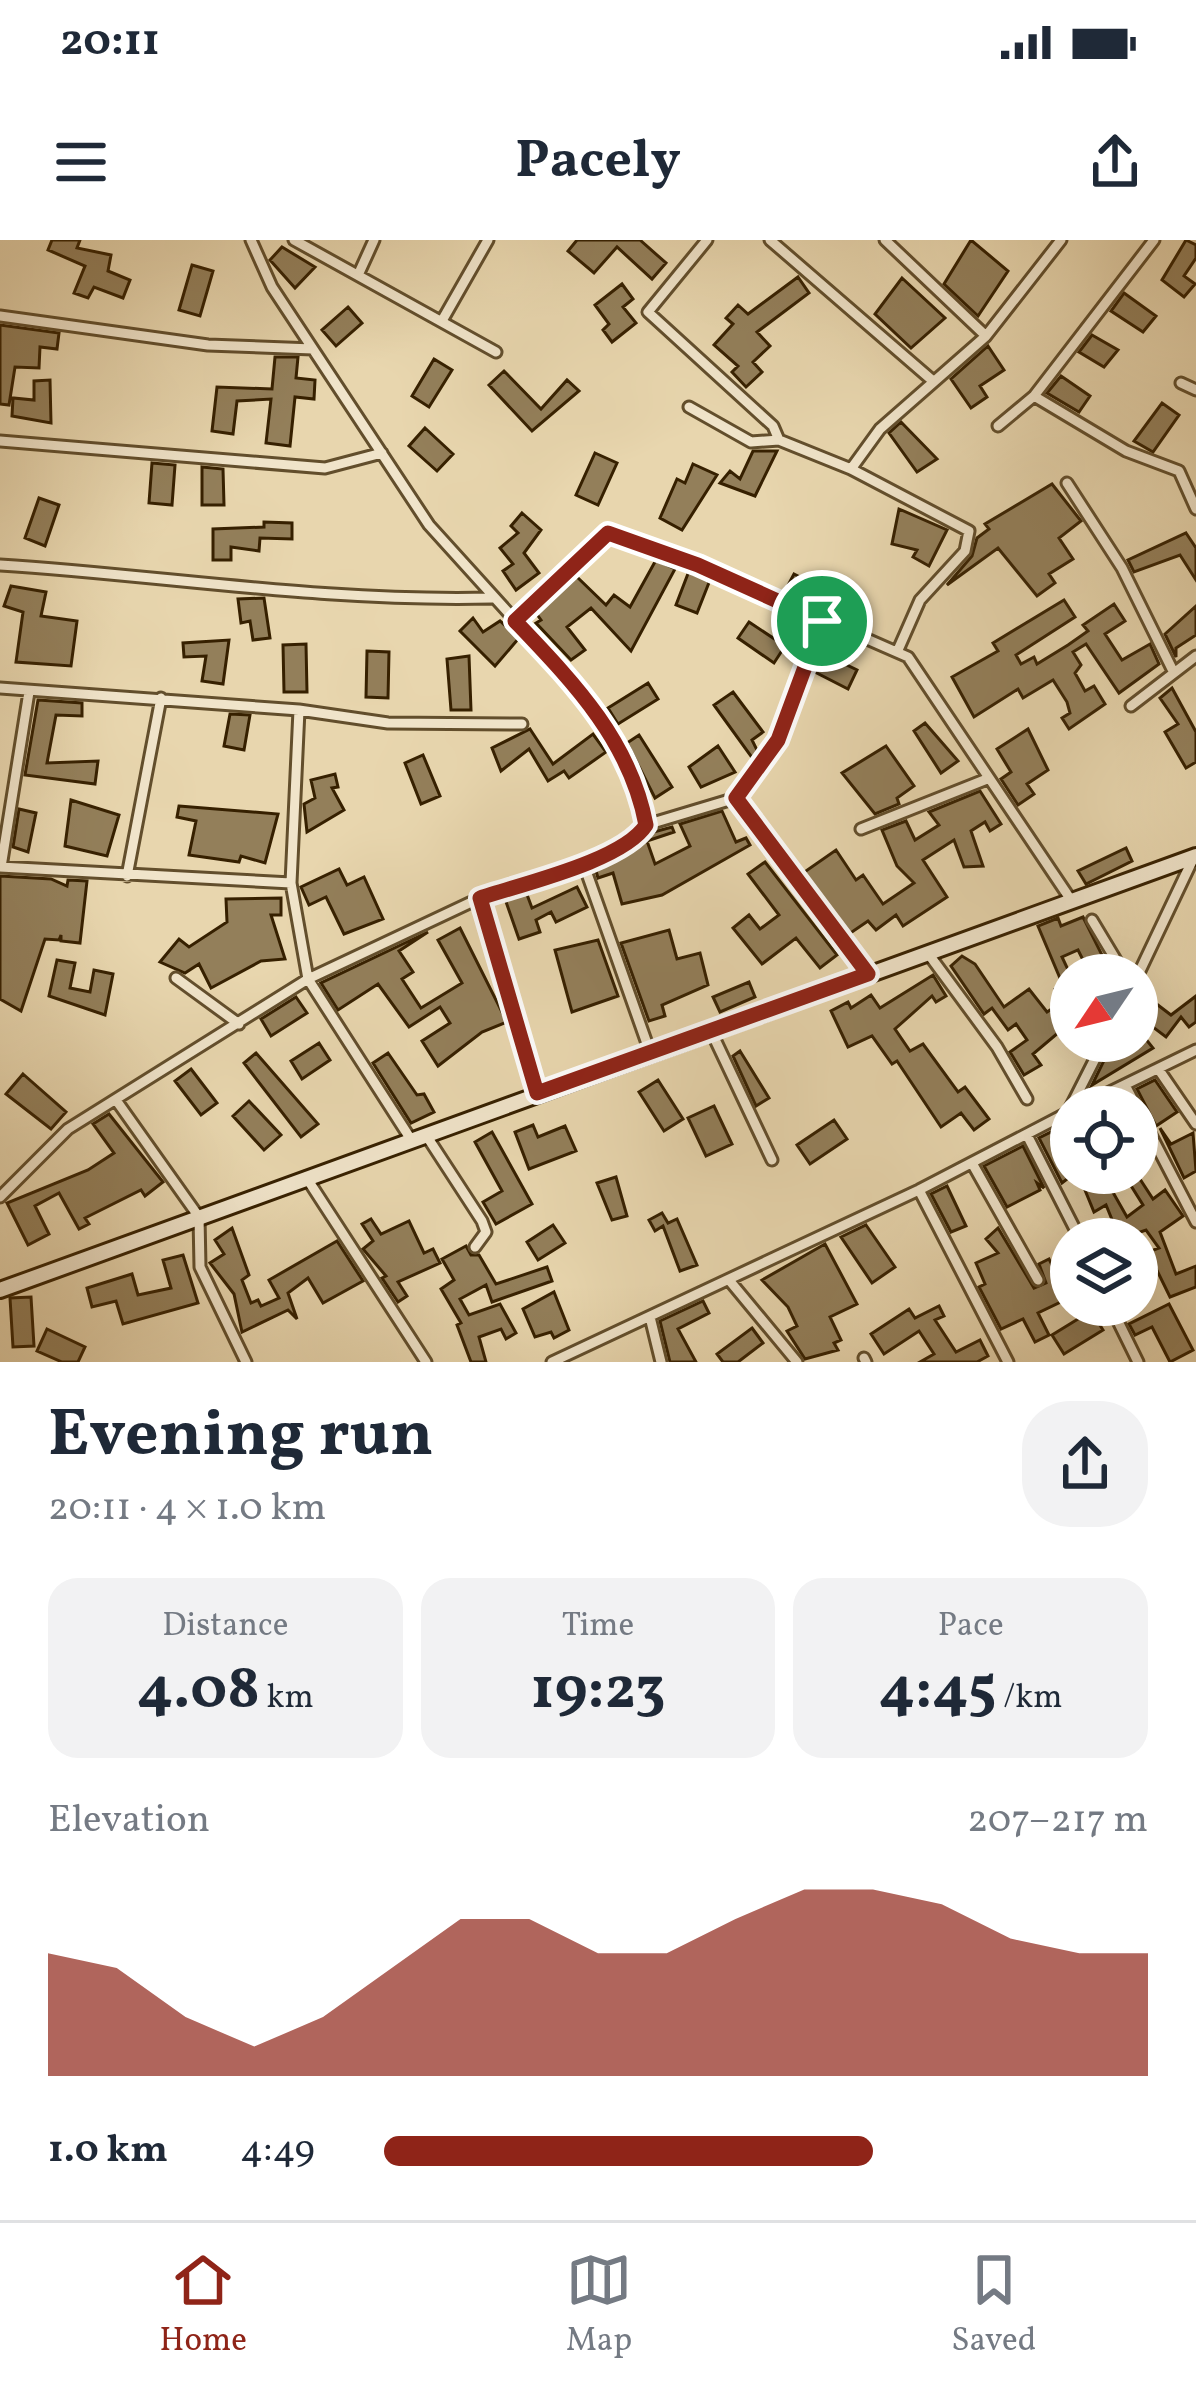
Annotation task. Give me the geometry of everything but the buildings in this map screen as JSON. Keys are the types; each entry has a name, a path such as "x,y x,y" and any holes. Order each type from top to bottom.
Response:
{"main road":[{"path":"0,1290 1196,855"}],"street":[{"path":"251,240 272,287 429,525 599,714 618,744 646,825"},
{"path":"294,240 496,352"},
{"path":"358,273 374,240"},
{"path":"443,319 488,240"},
{"path":"706,240 648,312 773,426 779,440"},
{"path":"770,240 934,381"},
{"path":"885,240 986,336"},
{"path":"851,469 880,429 986,336 1061,240"},
{"path":"998,426 1034,396 1154,240"},
{"path":"0,316 208,344 313,349"},
{"path":"1181,383 1196,390"},
{"path":"1034,396 1126,451 1191,478 1196,509"},
{"path":"689,407 751,442 779,440 851,469 969,532 965,551 920,600 898,650"},
{"path":"0,441 325,468 382,453"},
{"path":"1066,483 1122,568 1174,673"},
{"path":"515,621 608,533 698,565 898,650 938,695 987,779 1071,900"},
{"path":"0,565 298,596 493,598"},
{"path":"0,1197 68,1130 308,979 480,898 586,863 637,836 646,825 736,798 778,740 822,621"},
{"path":"1131,706 1196,656"},
{"path":"0,688 299,710 388,723 522,724"},
{"path":"29,692 1,867 291,883"},
{"path":"127,876 161,698"},
{"path":"299,710 291,883 308,979 482,1221 486,1232 475,1246"},
{"path":"861,830 987,779"},
{"path":"736,798 868,974"},
{"path":"1148,954 1196,855"},
{"path":"586,863 650,1052"},
{"path":"480,898 537,1093"},
{"path":"1092,920 1112,954"},
{"path":"927,952 998,1047 1027,1099"},
{"path":"176,978 239,1024"},
{"path":"711,1030 772,1160"},
{"path":"1121,1086 1196,1049"},
{"path":"1159,1070 1196,1124"},
{"path":"1125,1084 1196,1222"},
{"path":"116,1100 199,1216 200,1267 246,1362"},
{"path":"556,1361 919,1190 1050,1122"},
{"path":"1027,1135 1069,1218"},
{"path":"971,1163 1037,1280"},
{"path":"306,1177 426,1362"},
{"path":"919,1190 1008,1362"},
{"path":"729,1280 796,1362"},
{"path":"650,1317 661,1362"},
{"path":"1120,1326 1138,1362"}],"route":[{"path":"608,533 698,565 822,621 778,740 736,798 793,880 868,974 537,1093 480,898 586,863 637,836 646,825 618,744 599,714 515,621 608,533"}]}
